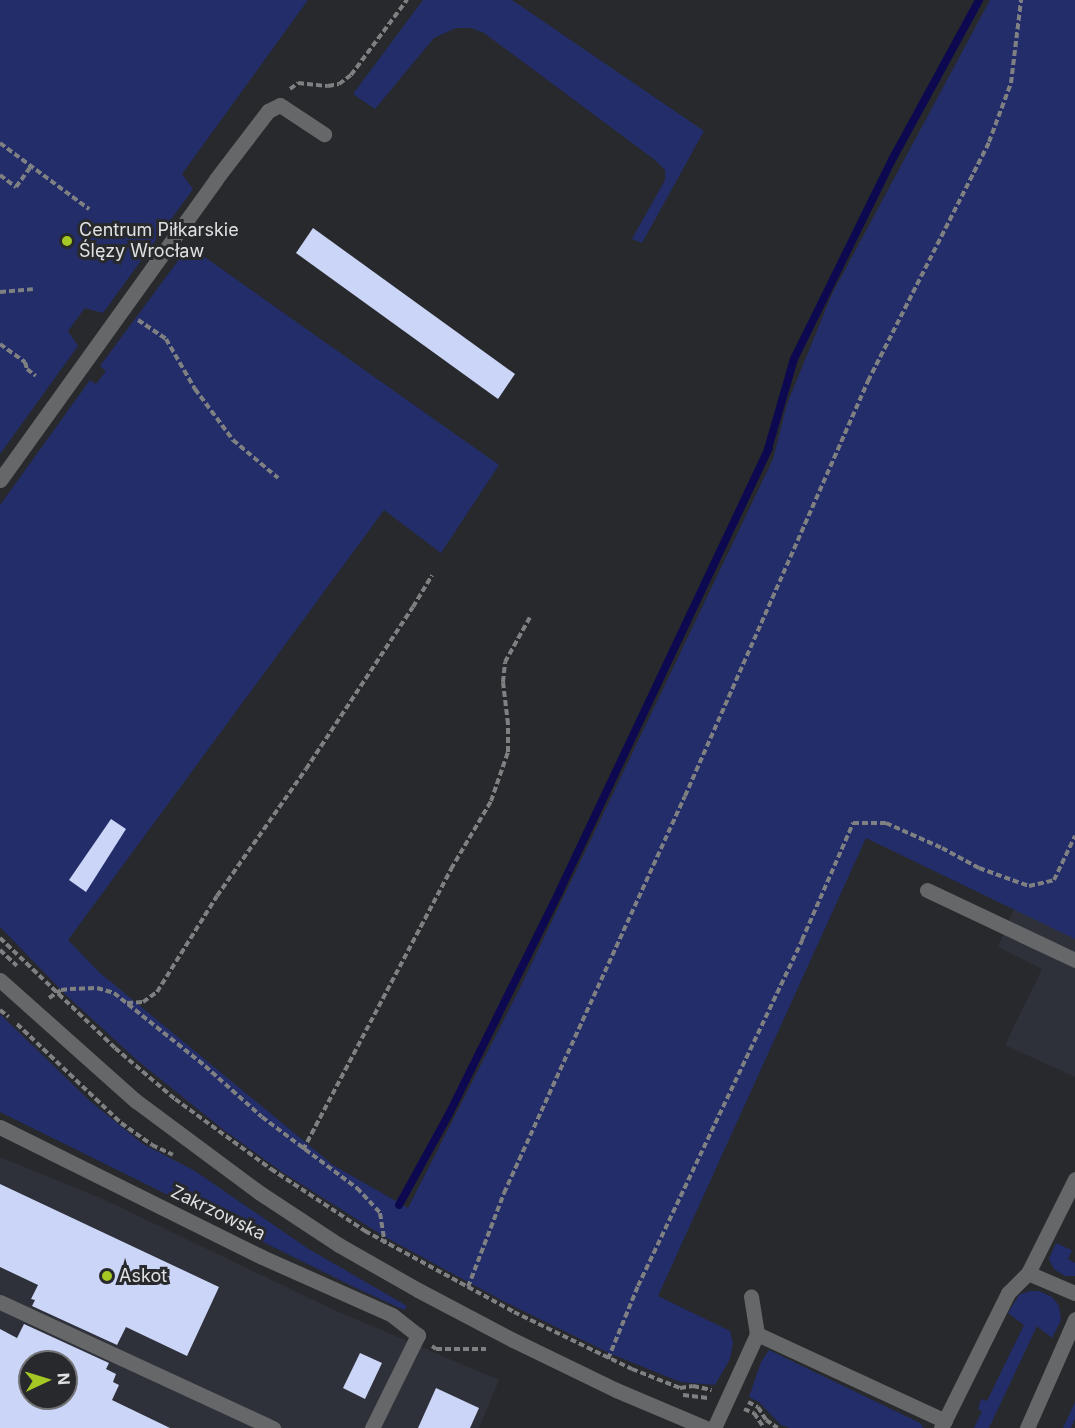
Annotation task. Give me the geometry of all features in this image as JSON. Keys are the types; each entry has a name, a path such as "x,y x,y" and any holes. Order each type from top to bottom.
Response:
{"street":[{"path":"0,480 268,111 280,105 324,134"},
{"path":"927,890 1075,960"},
{"path":"1,982 136,1101 260,1193 339,1245 513,1340 616,1390 705,1428"},
{"name":"Zakrzowska","path":"0,1127 262,1257 392,1315 418,1335 372,1428"},
{"path":"757,1334 943,1424 1008,1293 1028,1273 1075,1179"},
{"path":"1028,1273 1075,1293"},
{"path":"714,1428 757,1334 751,1296"},
{"path":"0,1302 273,1428"},
{"path":"1027,1428 1072,1326"}],"path":[{"path":"280,105 298,83 328,86 339,84 351,75 407,0"},
{"path":"469,1285 504,1193 685,796 868,381 989,142 1011,83 1021,0"},
{"path":"0,143 89,209"},
{"path":"0,175 16,187 31,166"},
{"path":"0,292 33,290"},
{"path":"123,309 166,339 219,423 233,440 278,478"},
{"path":"0,344 25,362 27,369 36,376"},
{"path":"127,1003 142,1002 156,992 432,574"},
{"path":"303,1150 451,869 491,801 508,752 508,724 503,682 505,662 530,617"},
{"path":"606,1365 638,1286 802,940 854,822 886,823 942,848 979,868 1029,886 1054,880 1075,836"},
{"path":"0,938 54,994 175,1099 306,1193 385,1242 609,1358 660,1382 680,1388 693,1386 710,1389"},
{"path":"54,994 97,988 114,993 127,1003 303,1150 357,1188 380,1213 385,1251 375,1245"},
{"path":"44,993 54,1002"},
{"path":"169,1102 178,1109"},
{"path":"436,1350 496,1349"},
{"path":"677,1395 701,1396"},
{"path":"750,1402 758,1407 766,1420 778,1428"},
{"path":"751,1412 764,1428"}],"shaded area":[{"name":"Centrum Piłkarskie Ślęzy Wrocław","path":"0,0 308,0 182,174 193,189 103,313 85,308 68,331 78,346 0,454"},
{"path":"423,0 512,0 704,131 642,243 632,239 665,180 665,170 655,160 484,33 471,28 456,28 434,38 375,109 353,94"},
{"path":"990,0 1075,0 1075,939 866,838 658,1296 730,1331 733,1343 730,1359 715,1385 680,1382 609,1353 505,1302 385,1237 282,1172 225,1131 138,1061 66,995 0,927 0,505 90,380 96,384 106,371 100,366 189,246 499,465 441,553 384,510 68,940 99,972 333,1165 408,1208 519,990 773,459 787,404 832,294"},
{"path":"1014,909 1075,939 1075,1077 1005,1045 1042,969 998,947"},
{"path":"0,1014 90,1101 143,1144 195,1171 307,1248 407,1306 404,1310 354,1287 0,1112"},
{"path":"0,1157 105,1200 332,1309 499,1380 479,1428 0,1428"},
{"path":"1056,1243 1072,1250 1068,1259 1075,1263 1075,1276 1065,1276 1054,1269 1049,1259"},
{"path":"1029,1291 1039,1291 1052,1297 1059,1306 1061,1320 1052,1338 1037,1326 989,1428 974,1428 982,1411 978,1409 981,1399 987,1401 1024,1325 1008,1313 1019,1295"},
{"path":"769,1350 920,1423 924,1428 790,1428 781,1425 759,1402 749,1397 761,1362"},
{"path":"1075,1402 1075,1419 1071,1428 1063,1428"}],"building":[{"path":"313,228 515,374 498,399 296,253"},
{"path":"111,819 126,829 86,892 69,880"},
{"name":"Askot","path":"0,1184 219,1287 187,1356 126,1327 117,1345 32,1306 35,1300 31,1299 38,1285 0,1267"},
{"path":"24,1324 109,1363 106,1369 116,1374 113,1382 119,1385 112,1400 170,1428 0,1428 0,1329 17,1338"},
{"path":"360,1353 382,1363 365,1399 343,1388"},
{"path":"436,1388 479,1408 470,1428 418,1428"}],"waterway":[{"path":"399,1205 448,1116 560,890 768,449 794,359 893,158 979,0"}],"place":[{"name":"Centrum Piłkarskie Ślęzy Wrocław","path":"67,241"},
{"name":"Askot","path":"107,1276"}]}
